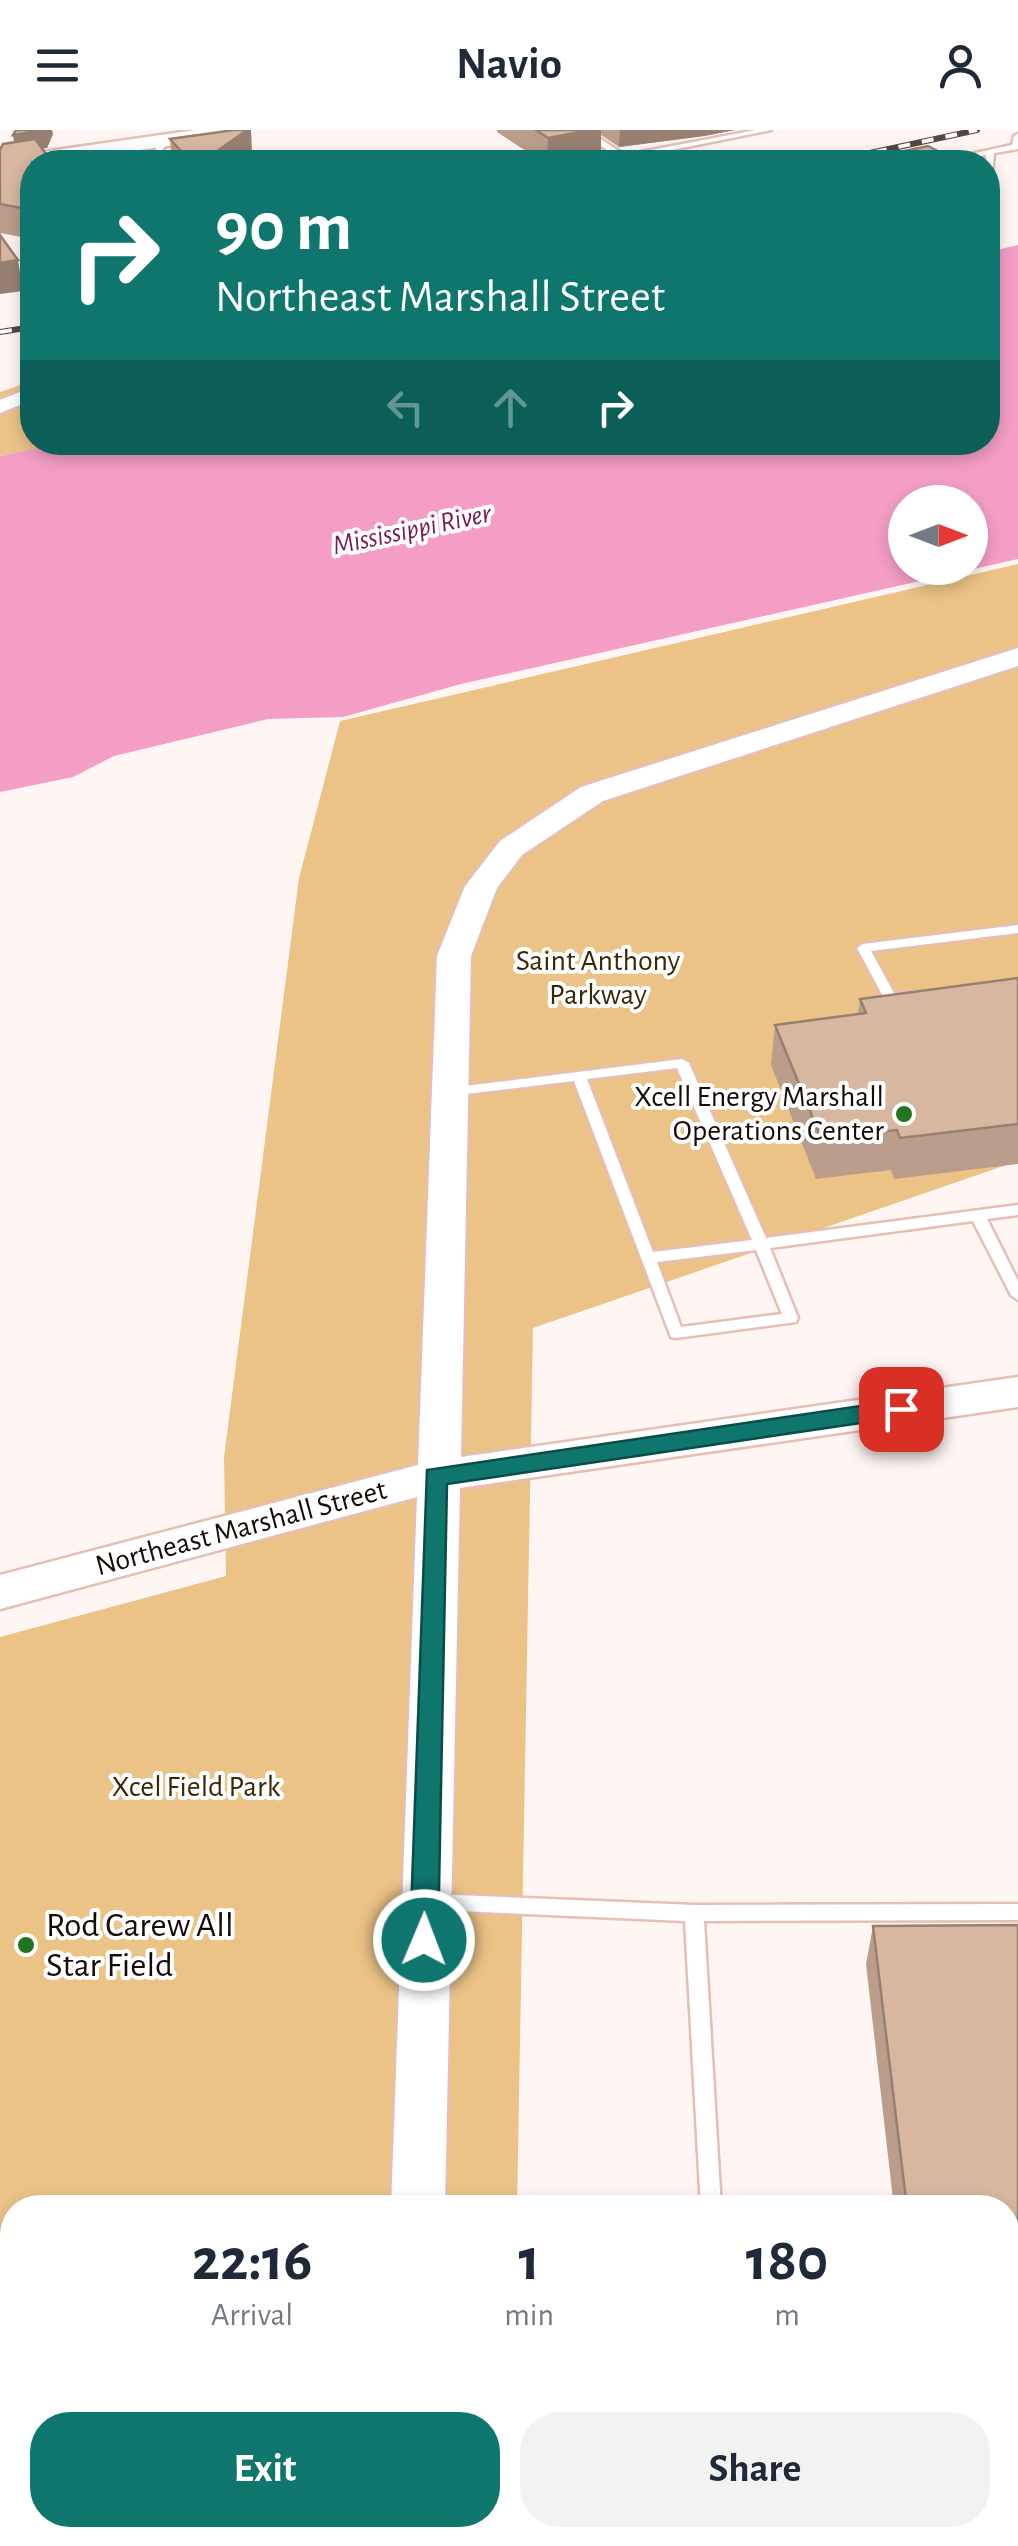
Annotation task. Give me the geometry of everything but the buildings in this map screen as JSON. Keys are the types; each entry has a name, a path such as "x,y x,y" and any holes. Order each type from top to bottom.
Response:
{"street":[{"path":"111,150 236,130"},
{"path":"418,2195 435,1476 454,956 481,886 512,848 592,794 1018,657"},
{"name":"Northeast Marshall Street","path":"0,1592 435,1476 1018,1392"}],"lane":[{"path":"582,130 612,150"},
{"path":"665,150 767,130"},
{"path":"998,150 1014,146 1018,136"},
{"path":"159,150 166,140"},
{"path":"927,993 890,997 864,948 1018,929"},
{"path":"449,1092 579,1075 682,1063 791,1318 676,1334 579,1075"},
{"path":"648,1258 1018,1210"},
{"path":"978,1216 1016,1286"},
{"path":"425,1902 694,1913 1018,1912"},
{"path":"694,1913 710,2195"}],"green space":[{"path":"20,385 20,452 0,456 0,392"},
{"name":"Saint Anthony Parkway","path":"1018,564 1018,1161 533,1328 517,2195 0,2195 0,1637 226,1576 224,1457 299,878 340,721 927,585 988,585 988,571"}],"water":[{"name":"Mississippi River","path":"1018,245 1018,559 988,566 988,485 888,485 888,585 902,585 461,684 343,717 268,719 114,756 73,777 0,792 0,456 20,452 1000,455 1000,249"}],"railway":[{"path":"884,150 977,130"},
{"path":"0,332 20,329"}],"place":[{"name":"Xcell Energy Marshall Operations Center","path":"904,1114"},
{"name":"Rod Carew All Star Field","path":"26,1945"}],"route":[{"path":"424,1940 435,1476 901,1409"}],"park label":[{"name":"Xcel Field Park","path":"196,1787"}]}
